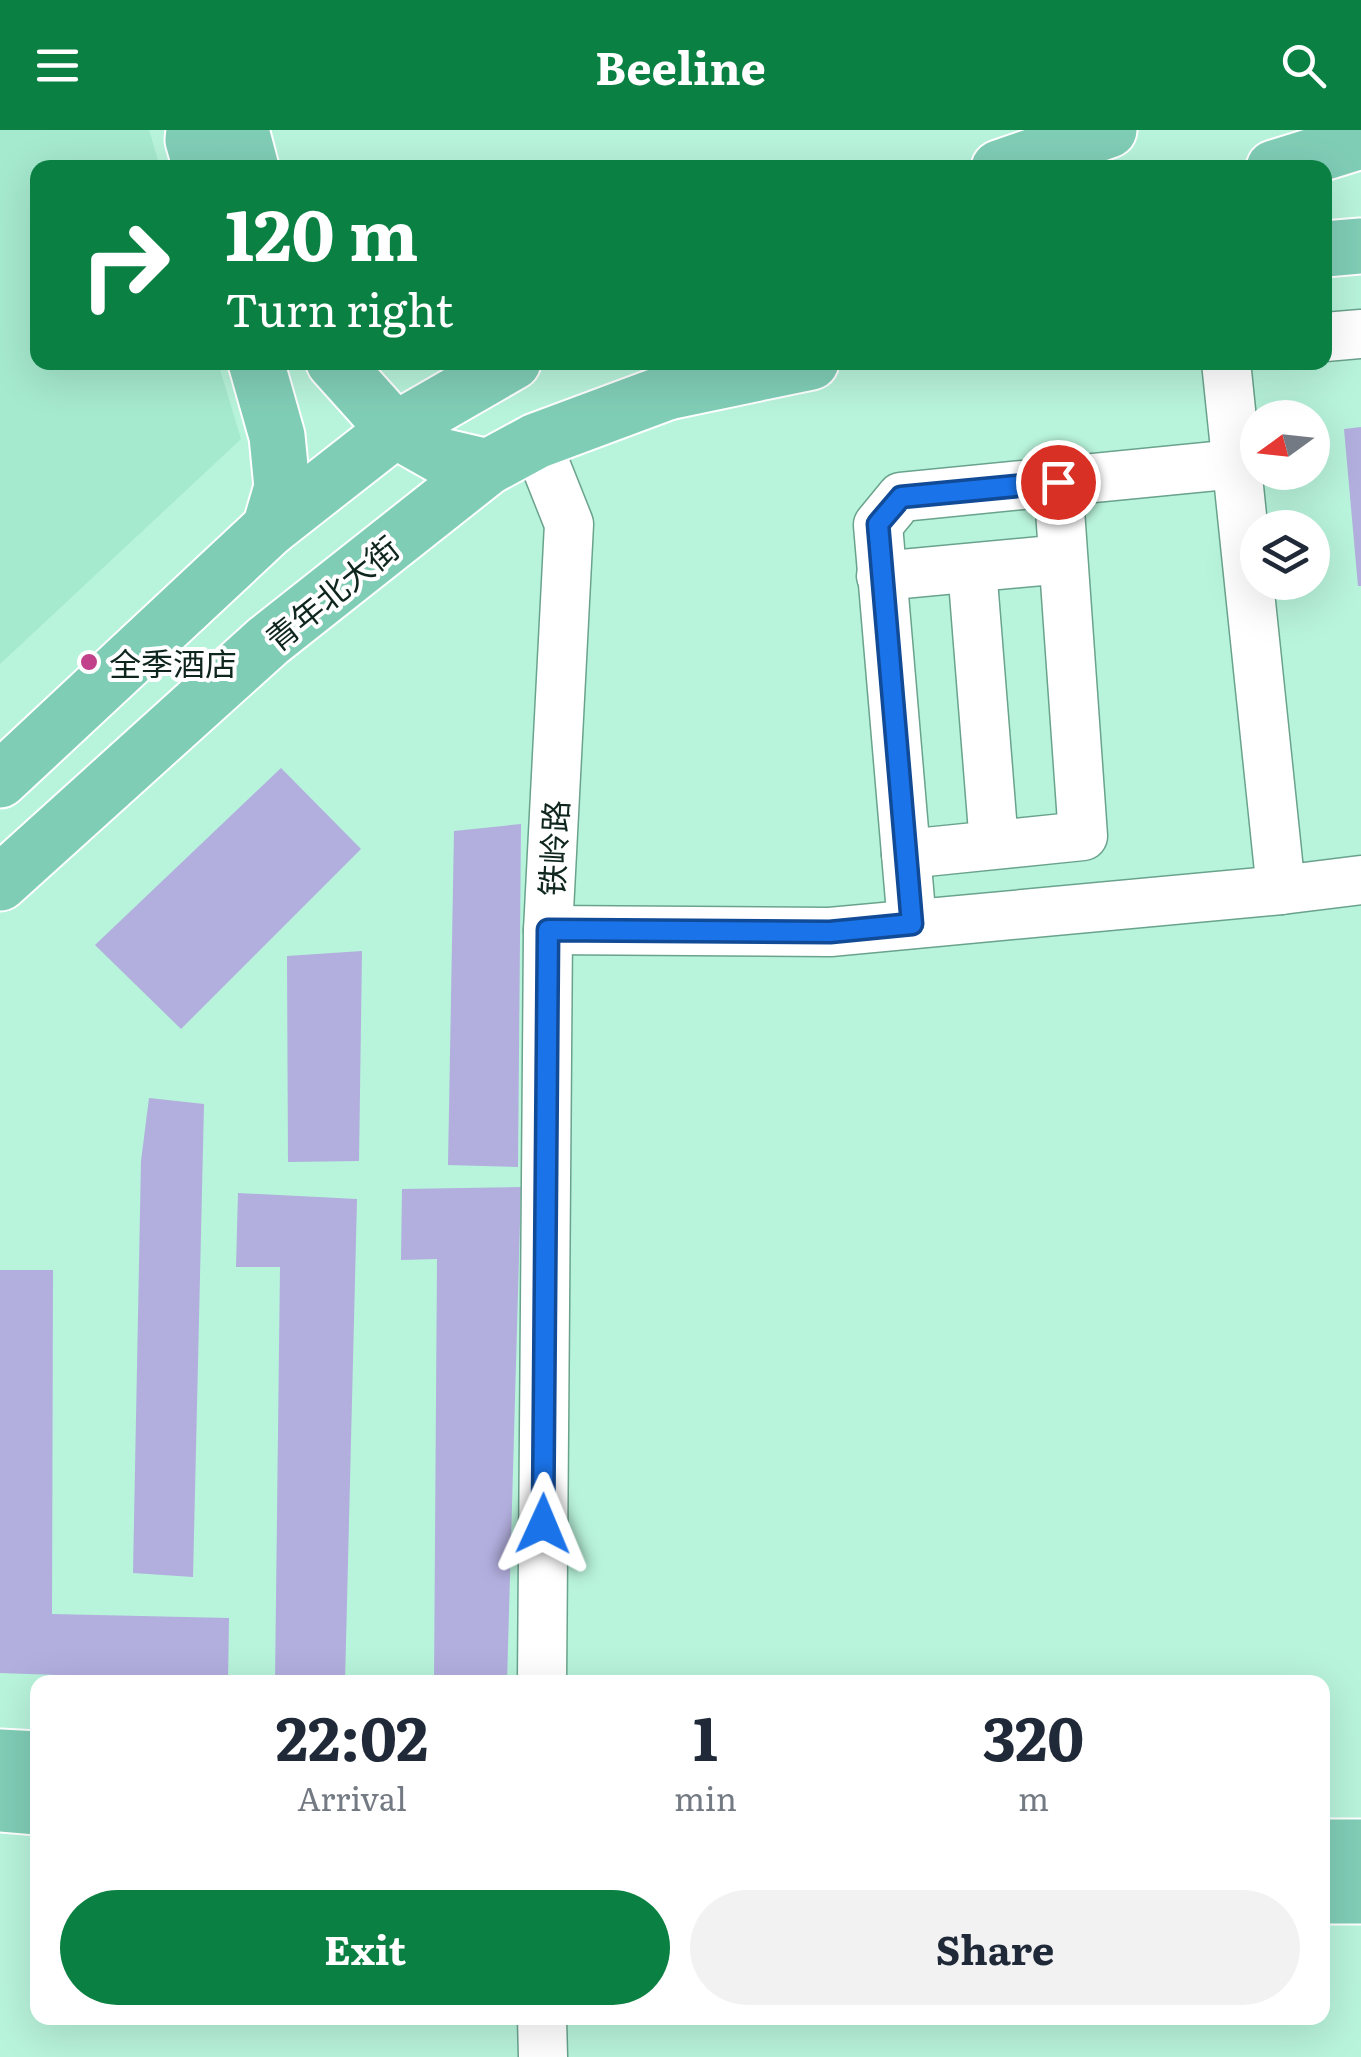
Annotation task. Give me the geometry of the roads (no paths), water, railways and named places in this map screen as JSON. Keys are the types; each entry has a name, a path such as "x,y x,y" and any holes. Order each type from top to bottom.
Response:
{"main road":[{"path":"194,130 199,160"},
{"path":"242,130 249,160"},
{"path":"1022,160 1109,130"},
{"path":"1300,160 1361,141"},
{"path":"1332,248 1361,246"},
{"path":"258,370 277,436 282,487 270,528"},
{"path":"341,370 395,430 441,456 488,467"},
{"path":"0,780 270,528 395,430 500,370"},
{"name":"青年北大街","path":"0,883 268,641 488,467 536,441 664,393 698,370"},
{"path":"664,393 772,370"},
{"path":"0,1757 30,1759"},
{"path":"0,1804 30,1806"},
{"path":"1330,1847 1361,1847"},
{"path":"1330,1896 1361,1896"}],"street":[{"path":"1332,336 1361,334"},
{"path":"1227,370 1280,890"},
{"name":"铁岭路","path":"536,441 569,524 548,930 542,1675"},
{"path":"912,924 878,524 901,497 1236,464"},
{"path":"906,854 1083,836 1058,482"},
{"path":"881,576 1064,559"},
{"path":"972,568 994,844"},
{"path":"548,930 830,932 1361,880"},
{"path":"542,2025 543,2057"}],"place":[{"name":"全季酒店","path":"89,662"}]}
